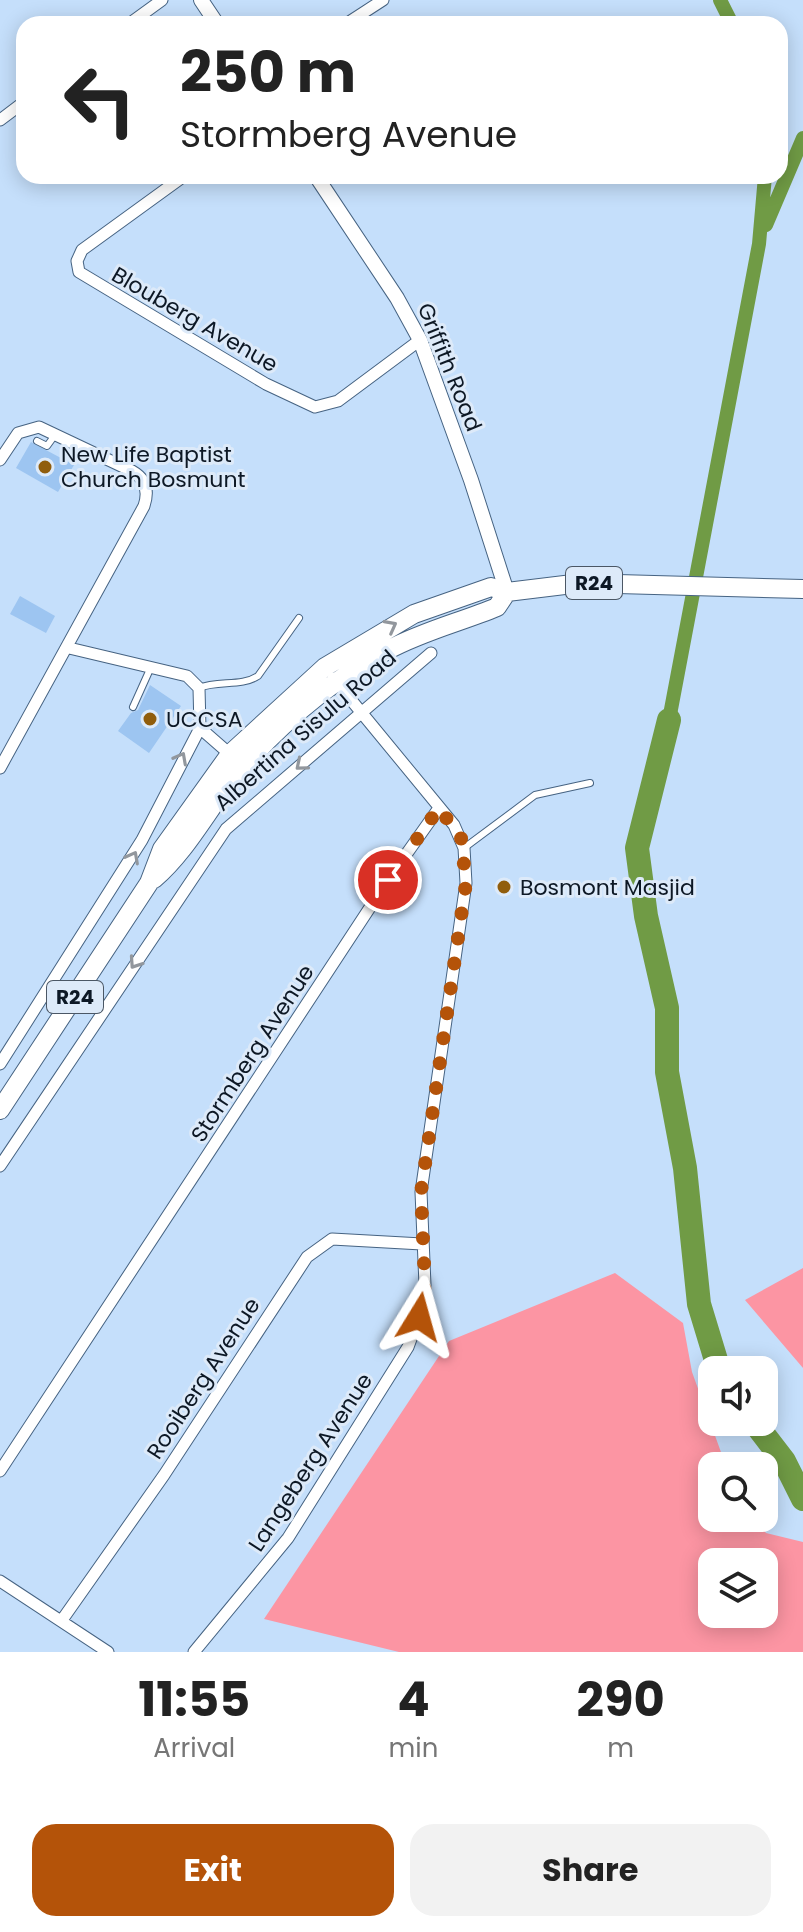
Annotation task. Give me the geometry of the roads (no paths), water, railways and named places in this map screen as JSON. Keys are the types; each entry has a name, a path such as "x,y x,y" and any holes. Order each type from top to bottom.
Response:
{"main road":[{"name":"Albertina Sisulu Road","path":"0,1110 149,883 162,849 237,759 325,667 414,614 491,587 507,592 581,583 803,589"},
{"name":"Albertina Sisulu Road","path":"237,759 336,683 399,645 497,607 507,592"}],"street":[{"path":"140,16 162,0"},
{"path":"358,16 383,0"},
{"name":"Blouberg Avenue","path":"173,184 82,250 77,261 83,275 266,384 315,407 338,401 420,340"},
{"name":"Griffith Road","path":"321,184 397,298 420,340 507,592"},
{"path":"0,460 12,440 25,429 39,427 57,432 137,474 147,490 144,506 69,648 1,764"},
{"path":"0,1064 126,871 165,790 200,728 199,688 182,673 69,648"},
{"name":"Albertina Sisulu Road","path":"0,1166 226,829 431,653"},
{"path":"325,667 360,715 439,808"},
{"path":"200,728 237,759"},
{"name":"Langeberg Avenue","path":"194,1652 288,1538 408,1347 424,1302 421,1192 466,883 464,848 454,825 439,808"},
{"name":"Stormberg Avenue","path":"0,1471 388,880 439,808"},
{"name":"Rooiberg Avenue","path":"62,1620 164,1475 307,1257 332,1239 422,1244"},
{"path":"0,1581 108,1652"}],"lane":[{"path":"37,441 49,445 57,432"},
{"path":"199,688 212,683 248,682 258,676 299,618"},
{"path":"133,707 152,665"},
{"path":"464,848 535,795 590,783"}],"waterway":[{"path":"720,0 728,16"},
{"path":"788,173 803,138"},
{"path":"669,720 759,244 764,184"},
{"path":"766,225 783,184"},
{"path":"669,720 637,848 646,916 667,1008 667,1072 685,1168 699,1304 715,1356"},
{"path":"765,1436 784,1461 803,1499"}],"place":[{"name":"New Life Baptist Church Bosmunt","path":"45,467"},
{"name":"UCCSA","path":"150,719"},
{"name":"Bosmont Masjid","path":"504,887"}]}
